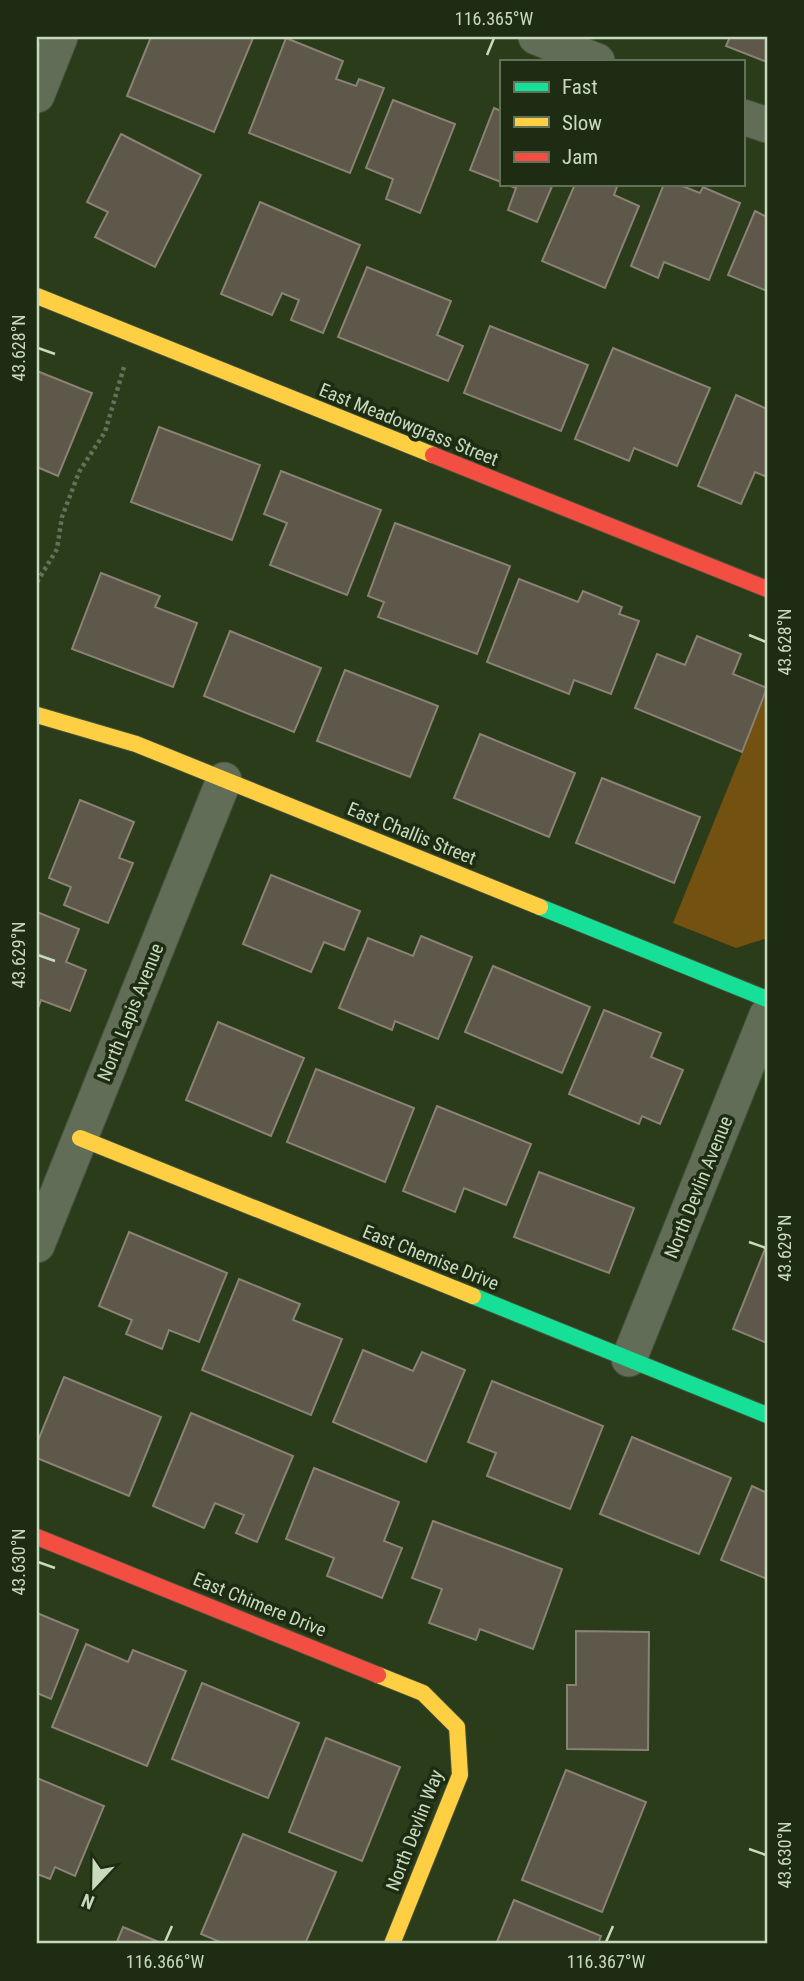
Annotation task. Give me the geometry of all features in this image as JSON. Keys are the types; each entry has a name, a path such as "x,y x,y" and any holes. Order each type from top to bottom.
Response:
{"street":[{"path":"37,95 60,37"},
{"path":"536,37 594,60"},
{"path":"744,117 767,125"},
{"name":"East Meadowgrass Street","path":"37,296 767,589"},
{"name":"East Challis Street","path":"37,715 136,744 767,999"},
{"name":"North Lapis Avenue","path":"37,1245 224,780"},
{"name":"North Devlin Avenue","path":"629,1359 767,1015"},
{"name":"East Chemise Drive","path":"80,1138 767,1415"},
{"name":"East Chimere Drive","path":"37,1537 423,1693 457,1727"},
{"name":"North Devlin Way","path":"392,1944 460,1775 457,1727"}],"path":[{"path":"37,582 57,549 62,517 79,472 99,442 109,420 133,336"}],"shaded area":[{"path":"767,691 767,938 736,948 673,923"}],"building":[{"path":"151,37 253,38 214,132 127,96"},
{"path":"730,37 767,37 767,62 726,46"},
{"path":"286,38 343,61 336,79 356,86 359,79 384,88 350,173 249,133"},
{"path":"393,100 455,124 420,213 386,199 393,179 366,168"},
{"path":"494,108 500,111 500,182 470,170"},
{"path":"121,134 201,175 155,267 95,237 108,212 87,202"},
{"path":"510,186 552,186 537,222 508,210 516,188"},
{"path":"574,186 617,186 614,195 639,206 605,288 542,261"},
{"path":"663,186 682,186 700,193 703,187 740,203 709,280 664,262 658,278 631,266"},
{"path":"260,202 360,245 323,333 291,320 299,300 282,293 272,315 221,294"},
{"path":"755,211 767,217 767,291 728,275"},
{"path":"367,267 451,301 437,335 463,346 448,381 338,337"},
{"path":"490,326 588,365 561,431 464,393"},
{"path":"613,348 710,388 677,466 634,448 629,461 575,439"},
{"path":"37,371 92,393 58,476 37,467"},
{"path":"736,395 767,409 767,477 755,472 741,504 698,486"},
{"path":"159,427 260,465 232,540 131,502"},
{"path":"281,471 381,510 347,595 270,565 287,523 264,514"},
{"path":"395,523 510,566 477,654 378,617 384,602 368,596"},
{"path":"101,573 160,596 155,607 197,623 173,687 72,649"},
{"path":"519,579 578,602 583,591 622,607 619,614 639,621 611,694 574,680 569,694 487,662"},
{"path":"230,631 321,668 294,732 204,696"},
{"path":"697,636 741,654 733,674 767,688 742,752 635,708 657,654 685,665"},
{"path":"345,670 438,706 410,777 317,741"},
{"path":"480,734 575,773 549,837 454,798"},
{"path":"602,778 700,817 674,883 576,843"},
{"path":"80,800 134,822 119,858 133,863 108,923 64,905 71,887 49,878"},
{"path":"271,875 360,911 344,950 324,942 311,972 243,944"},
{"path":"37,912 79,929 66,962 86,970 70,1011 41,1000 37,1011"},
{"path":"421,936 472,957 438,1039 395,1021 392,1030 339,1008 368,938 413,956"},
{"path":"493,966 590,1007 562,1073 465,1032"},
{"path":"604,1010 661,1033 651,1057 683,1070 660,1124 642,1116 639,1124 569,1094"},
{"path":"218,1022 304,1058 271,1136 186,1100"},
{"path":"316,1069 414,1108 385,1182 287,1142"},
{"path":"437,1106 531,1144 506,1205 464,1188 455,1212 403,1191"},
{"path":"539,1172 634,1208 609,1273 514,1237"},
{"path":"129,1232 227,1273 199,1342 169,1330 162,1349 126,1334 132,1320 99,1306"},
{"path":"767,1244 767,1343 733,1329"},
{"path":"239,1279 300,1304 293,1320 342,1339 311,1415 202,1370"},
{"path":"363,1350 413,1371 422,1352 465,1370 426,1462 333,1422"},
{"path":"64,1377 161,1417 129,1496 37,1458 37,1443"},
{"path":"492,1381 603,1426 570,1509 487,1476 496,1453 468,1442"},
{"path":"191,1413 293,1456 257,1542 236,1533 244,1515 215,1503 204,1528 153,1506"},
{"path":"632,1437 731,1478 699,1554 600,1514"},
{"path":"314,1468 399,1502 384,1541 402,1548 382,1598 327,1576 334,1558 286,1539"},
{"path":"752,1486 767,1493 767,1579 721,1560"},
{"path":"433,1521 562,1569 533,1649 480,1629 476,1640 429,1623 442,1589 412,1578"},
{"path":"37,1613 78,1630 51,1699 37,1693"},
{"path":"576,1631 649,1632 648,1750 567,1749 567,1685 576,1685"},
{"path":"86,1644 128,1662 133,1650 186,1671 147,1766 52,1727"},
{"path":"202,1683 299,1723 268,1798 172,1759"},
{"path":"326,1738 400,1767 362,1861 289,1832"},
{"path":"566,1770 646,1802 602,1912 522,1880"},
{"path":"37,1778 104,1806 75,1876 55,1867 50,1879 37,1874"},
{"path":"243,1834 336,1872 305,1944 225,1944 201,1934"},
{"path":"514,1900 601,1936 598,1944 496,1944"},
{"path":"123,1927 161,1943 161,1944 116,1944"}],"traffic: fast":[{"path":"540,907 767,999"},
{"path":"473,1296 767,1415"}],"traffic: slow":[{"path":"37,296 433,455"},
{"path":"37,715 136,744 540,907"},
{"path":"80,1138 473,1296"},
{"path":"378,1675 423,1693 457,1727 460,1775 392,1944"}],"traffic: jam":[{"path":"433,455 767,589"},
{"path":"37,1537 378,1675"}]}
